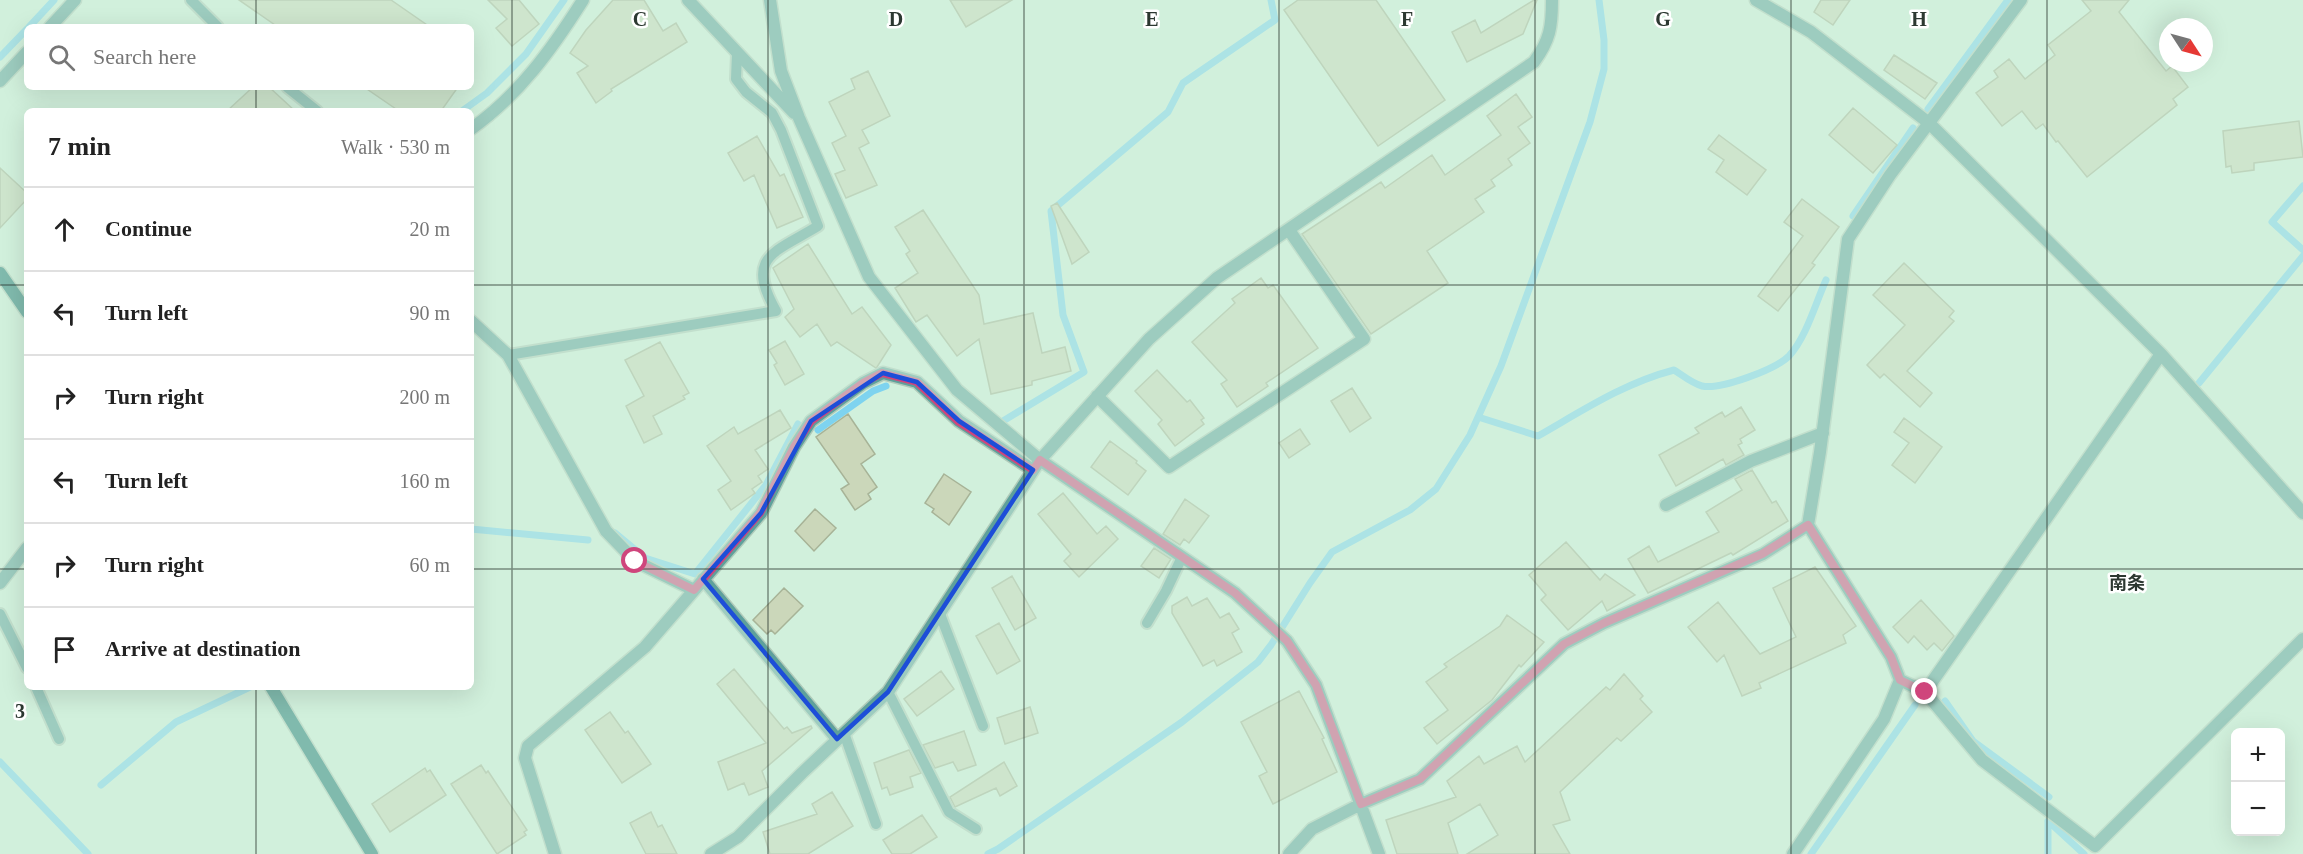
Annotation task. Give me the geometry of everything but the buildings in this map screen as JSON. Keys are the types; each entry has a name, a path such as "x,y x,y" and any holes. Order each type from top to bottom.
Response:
{"street":[{"path":"53,24 75,0"},
{"path":"474,126 522,86 556,43 583,0"},
{"path":"688,0 799,118"},
{"path":"770,0 781,71 799,118 869,277 957,390 1036,465"},
{"path":"711,854 738,837 888,692 1036,465 1149,339 1217,278 1534,62 1546,46 1552,25 1552,0"},
{"path":"1756,0 1811,32 1929,123 2161,354 2303,513"},
{"path":"2021,0 1890,175 1848,239 1823,433 1808,525 1891,657 1900,680 1925,692 1982,760 2097,850 2303,639"},
{"path":"0,81 24,55"},
{"path":"1097,396 1169,467 1364,339 1289,230"},
{"path":"0,273 24,308"},
{"path":"474,324 508,355 606,531 635,561 694,590"},
{"path":"1925,692 2161,354"},
{"path":"555,854 525,758 528,746 645,647 760,513 794,447 811,421 863,383 882,373 917,382 959,422 1036,465 1182,557 1235,593 1287,641 1316,685 1379,854"},
{"path":"1666,505 1751,461 1823,433"},
{"path":"1289,854 1312,829 1361,804 1420,779 1564,644 1604,623 1762,554 1808,525"},
{"path":"0,582 24,552"},
{"path":"703,579 841,736"},
{"path":"1793,854 1884,719 1900,680"},
{"path":"273,690 372,854"}],"lane":[{"path":"191,0 215,24"},
{"path":"508,355 776,311 766,293 762,279 764,264 771,255 818,226 781,130 772,113 746,92 736,79 737,53"},
{"path":"291,90 313,108"},
{"path":"1147,623 1182,557"},
{"path":"0,614 24,662"},
{"path":"940,614 983,726"},
{"path":"37,690 59,739"},
{"path":"888,692 949,812 976,829"},
{"path":"841,736 876,824"}],"highlighted area":[{"path":"883,373 917,382 959,421 1033,470 888,692 837,739 703,579 761,513 811,421"}],"waterway":[{"path":"32,24 54,0"},
{"path":"466,108 487,93 526,54 564,0"},
{"path":"1003,421 1084,372 1063,315 1051,211 1168,112 1183,83 1275,20 1271,0"},
{"path":"988,854 1182,722 1258,662 1332,552 1410,510 1436,489 1470,435 1501,366 1590,122 1604,69 1604,40 1599,0"},
{"path":"1928,109 2008,0"},
{"path":"0,57 24,32"},
{"path":"1853,216 1913,128"},
{"path":"2303,186 2272,222 2303,250"},
{"path":"2199,383 2303,256"},
{"path":"1478,417 1538,436 1621,390 1674,370 1702,386 1722,385 1761,372 1782,361 1795,348 1806,330 1826,280"},
{"path":"818,430 873,391 886,386"},
{"path":"615,533 645,558 695,574 766,485 798,424"},
{"path":"474,529 588,540"},
{"path":"101,785 176,722 244,690"},
{"path":"1945,701 1973,741 2049,797"},
{"path":"1811,854 1915,705"},
{"path":"0,762 88,854"},
{"path":"2048,821 2084,854"},
{"path":"2048,821 2048,854"}],"district":[{"name":"南条","path":"2127,583"}],"route":[{"path":"635,561 694,590 760,513 794,447 811,421 863,383 882,373 917,382 959,422 1033,470 1040,460 1235,593 1287,641 1316,685 1361,804 1420,779 1564,644 1604,623 1762,554 1808,525 1891,657 1900,680 1925,692"}]}
